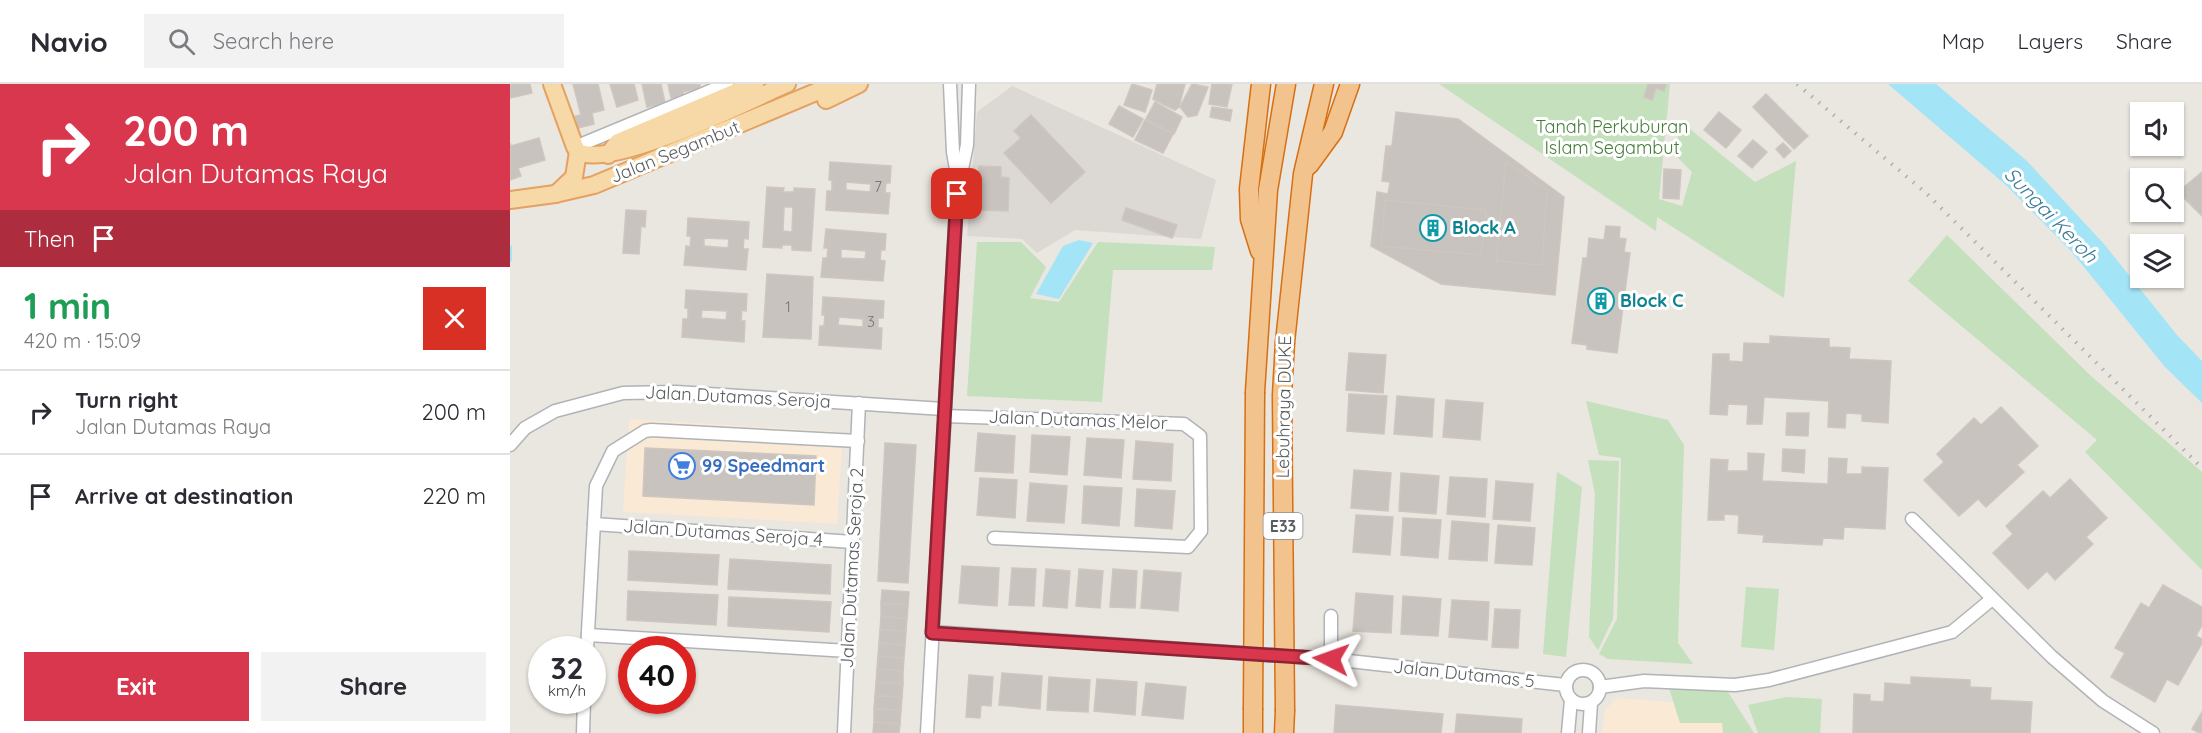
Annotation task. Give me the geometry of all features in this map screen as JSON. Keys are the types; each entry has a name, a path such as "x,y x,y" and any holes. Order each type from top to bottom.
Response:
{"highway":[{"name":"E33","path":"1261,84 1249,189 1250,219 1262,258"},
{"name":"Lebuhraya DUKE","path":"1253,733 1255,392 1262,258 1269,190 1286,84"},
{"name":"Lebuhraya DUKE","path":"1284,733 1282,395 1292,263 1303,174 1324,84"},
{"path":"1303,174 1333,132 1350,84"}],"main road":[{"path":"552,84 576,150 574,177 555,195"},
{"path":"608,155 618,142 755,84"},
{"name":"Jalan Segambut","path":"510,200 555,195 594,185 645,153 787,84"},
{"name":"Jalan Segambut","path":"576,150 592,156 645,153 766,115 835,84"},
{"path":"594,185 601,188 632,180 859,84"}],"street":[{"path":"576,150 727,84"},
{"path":"944,84 952,108"},
{"path":"950,84 953,152 958,180"},
{"path":"927,733 958,180 967,145 969,84"},
{"name":"Jalan Dutamas Seroja","path":"510,445 525,428 555,411 623,393 676,392 859,403 944,412"},
{"name":"Jalan Dutamas Seroja 2","path":"844,733 859,403"},
{"name":"Jalan Dutamas Melor","path":"944,412 1184,424 1200,436 1201,531 1188,547 994,538"},
{"path":"848,651 588,635 596,486 607,459 613,451 645,431 858,441"},
{"path":"1912,519 1992,599 2103,701 2153,733"},
{"name":"Jalan Dutamas Seroja 4","path":"594,524 853,542"},
{"path":"1600,687 1644,681 1735,685 1769,680 1952,632 1992,599"},
{"path":"1331,616 1331,659"},
{"name":"Jalan Dutamas 5","path":"932,633 1331,659 1565,685"},
{"path":"1586,670 1595,675 1600,687 1598,696 1591,703 1580,705 1571,700 1566,693 1565,685 1570,675 1586,670"},
{"path":"1568,733 1571,700"},
{"path":"1588,733 1591,703"},
{"path":"582,733 583,714"}],"shaded area":[{"path":"1012,86 1216,180 1201,239 1075,230 1037,253 1022,239 967,236 977,112"},
{"path":"629,419 843,432 837,524 623,512"},
{"path":"1617,698 1714,705 1738,712 1754,733 1602,733 1605,709"}],"green space":[{"name":"Tanah Perkuburan Islam Segambut","path":"1439,84 1670,84 1659,199 1682,206 1692,172 1676,156 1679,120 1755,182 1796,161 1784,298 1657,217 1656,231"},
{"path":"1947,235 2091,376 2202,472 2202,570 2085,452 2097,440 1908,281"},
{"path":"977,242 1021,242 1046,267 1030,298 1059,302 1098,242 1215,247 1212,270 1113,270 1102,402 967,396"},
{"path":"1586,401 1668,420 1684,445 1678,643 1693,664 1608,659 1599,654 1617,619 1621,458 1599,455"},
{"path":"1588,460 1619,461 1613,619 1598,650 1589,637 1595,494"},
{"path":"1557,472 1582,487 1566,657 1543,654"},
{"path":"1746,587 1779,589 1774,650 1741,647"},
{"path":"1669,688 1728,692 1754,733 1723,733 1722,723 1680,723"},
{"path":"1786,697 1822,699 1820,733 1758,733 1748,705"}],"water":[{"name":"Sungai Keroh","path":"1888,84 1936,84 2027,161 2104,244 2130,276 2130,288 2139,288 2177,335 2202,361 2202,403 2165,367 2071,251 2007,186"},
{"path":"1079,240 1093,243 1059,299 1036,294 1063,246"}],"building":[{"path":"510,84 530,84 532,93 510,98"},
{"path":"573,84 598,84 604,110 592,113 594,124 574,129 571,117 581,115"},
{"path":"610,84 634,84 638,100 617,107"},
{"path":"642,84 661,84 665,103 647,107"},
{"path":"668,84 700,84 700,88 683,92 683,96 671,98"},
{"path":"1132,84 1152,90 1145,112 1124,105"},
{"path":"1157,84 1185,84 1179,107 1175,110 1153,99"},
{"path":"1192,84 1208,87 1197,115 1188,117 1180,107"},
{"path":"1212,84 1232,84 1227,107 1209,104"},
{"path":"1648,84 1666,84 1664,91 1656,88 1652,100 1644,97"},
{"path":"1766,94 1808,136 1794,149 1753,107"},
{"path":"1155,102 1182,117 1174,134 1146,119"},
{"path":"1119,106 1143,119 1133,137 1109,124"},
{"path":"1212,107 1232,110 1230,121 1210,117"},
{"path":"1396,112 1458,119 1564,197 1555,295 1441,284 1371,246 1377,192 1388,194 1390,182 1382,181 1386,146 1392,146"},
{"path":"1719,112 1741,130 1726,148 1704,130"},
{"path":"1031,115 1085,172 1051,203 1004,153 1021,138 1014,131"},
{"path":"1145,120 1173,134 1163,153 1135,140"},
{"path":"539,138 545,160 518,168 521,176 510,180 510,143 511,146"},
{"path":"1753,140 1767,152 1752,168 1738,156"},
{"path":"1783,143 1791,151 1784,158 1776,149"},
{"path":"1506,161 1547,190 1542,265 1496,261"},
{"path":"830,162 891,166 890,183 886,183 885,193 890,193 888,214 826,210 827,191 832,191 832,180 829,180","holes":["846,182 871,184 870,192 846,190"]},
{"path":"979,166 1001,167 1001,177 1009,178 1008,211 978,210"},
{"path":"1664,169 1681,170 1679,199 1663,198"},
{"path":"2202,172 2202,216 2184,198 2184,187"},
{"path":"767,187 784,188 783,192 794,192 794,188 815,189 811,251 792,250 792,245 782,245 782,248 763,247","holes":["784,207 793,207 792,232 783,231"]},
{"name":"Block A","path":"1385,200 1486,210 1481,255 1381,246"},
{"path":"1126,208 1177,225 1172,238 1122,220"},
{"path":"626,210 646,211 645,227 641,226 639,254 623,253"},
{"path":"688,218 749,222 748,239 744,238 743,249 748,249 746,270 684,265 686,246 690,247 691,236 687,236","holes":["704,238 729,239 728,248 704,246"]},
{"name":"Block C","path":"1606,226 1620,227 1619,238 1626,239 1624,252 1630,253 1617,353 1587,349 1587,345 1572,343 1583,258 1587,258 1589,238 1604,240"},
{"path":"826,229 886,234 885,250 881,250 880,260 885,261 883,281 821,277 823,258 827,258 828,248 824,248","holes":["841,249 866,251 865,259 841,258"]},
{"path":"767,274 813,277 811,339 763,337"},
{"path":"686,290 747,294 746,311 742,310 741,321 745,321 744,342 682,337 683,319 688,319 688,308 685,308","holes":["702,310 727,311 726,320 701,318"]},
{"path":"823,297 884,301 883,318 878,318 878,328 882,328 881,349 819,345 820,326 824,326 825,315 822,315","holes":["839,317 863,319 863,327 838,325"]},
{"path":"1770,336 1829,339 1829,347 1850,348 1849,359 1891,361 1888,423 1862,421 1862,414 1846,413 1845,428 1828,427 1829,401 1764,397 1762,424 1747,424 1748,405 1728,404 1727,415 1710,414 1713,354 1729,354 1729,361 1743,362 1744,343 1770,344"},
{"path":"1349,353 1386,355 1383,393 1346,390"},
{"path":"1349,394 1387,396 1384,434 1347,431"},
{"path":"1397,396 1434,399 1432,437 1394,434"},
{"path":"1446,400 1483,403 1480,440 1443,437"},
{"path":"2001,407 2038,446 2017,465 2024,472 1986,507 1978,499 1959,516 1924,480 1944,462 1937,454 1974,418 1981,425"},
{"path":"1787,413 1809,413 1808,436 1786,435"},
{"path":"978,433 1015,436 1013,473 975,471"},
{"path":"1032,435 1070,437 1067,475 1030,472"},
{"path":"1087,438 1124,440 1121,478 1084,475"},
{"path":"1136,441 1173,444 1171,481 1133,479"},
{"path":"885,443 916,445 908,583 878,581"},
{"path":"645,448 816,456 814,505 643,496"},
{"path":"1783,449 1805,450 1804,473 1782,471"},
{"path":"1748,453 1764,454 1762,481 1828,484 1829,458 1847,459 1846,474 1862,474 1862,467 1888,468 1885,529 1844,527 1843,539 1823,538 1822,545 1763,542 1764,535 1738,533 1739,515 1724,514 1724,520 1708,520 1711,459 1728,460 1727,471 1748,471"},
{"path":"1354,470 1391,473 1388,511 1351,508"},
{"path":"1401,473 1439,476 1436,514 1399,511"},
{"path":"1450,477 1487,479 1485,517 1447,514"},
{"path":"980,478 1017,480 1015,518 977,515"},
{"path":"2070,479 2107,518 2086,537 2093,544 2055,580 2047,571 2028,589 1993,553 2013,534 2006,526 2043,491 2050,498"},
{"path":"1496,481 1533,484 1530,521 1493,519"},
{"path":"1030,483 1067,486 1064,523 1027,521"},
{"path":"1084,486 1122,488 1119,526 1082,523"},
{"path":"1137,489 1175,491 1172,529 1135,526"},
{"path":"1356,515 1393,517 1390,555 1353,552"},
{"path":"1403,518 1441,520 1438,558 1401,555"},
{"path":"1452,521 1489,524 1487,561 1449,559"},
{"path":"1498,525 1535,528 1532,565 1495,563"},
{"path":"629,551 719,555 717,585 628,580"},
{"path":"730,559 831,565 830,594 728,589"},
{"path":"962,566 999,568 997,606 959,603"},
{"path":"1012,568 1036,569 1034,606 1009,605"},
{"path":"1046,569 1070,571 1067,608 1043,606"},
{"path":"1079,569 1103,571 1100,608 1076,606"},
{"path":"1113,569 1137,571 1135,608 1110,607"},
{"path":"1144,570 1181,573 1178,611 1141,608"},
{"path":"2163,585 2202,607 2202,625 2196,636 2202,639 2202,643 2178,685 2167,679 2155,702 2111,677 2125,653 2115,648 2141,603 2149,608"},
{"path":"882,590 909,592 908,605 881,603"},
{"path":"628,591 718,595 716,625 627,620"},
{"path":"1356,593 1393,596 1391,633 1353,631"},
{"path":"1403,596 1441,599 1438,636 1401,634"},
{"path":"729,597 831,602 829,632 728,626"},
{"path":"1452,600 1489,602 1487,640 1449,637"},
{"path":"881,603 908,605 907,618 881,617"},
{"path":"1495,609 1520,610 1518,648 1492,647"},
{"path":"881,617 907,618 906,631 880,630"},
{"path":"880,630 906,631 905,645 879,643"},
{"path":"879,643 905,645 904,658 878,656"},
{"path":"878,656 904,658 903,671 877,669"},
{"path":"877,669 903,671 903,684 876,682"},
{"path":"1002,673 1042,676 1040,709 999,705"},
{"path":"969,675 993,677 991,706 981,705 980,718 966,717"},
{"path":"1049,677 1090,680 1088,712 1047,710"},
{"path":"1911,677 1970,680 1970,687 1991,688 1990,700 2032,702 2030,733 1853,733 1854,694 1870,695 1870,701 1884,702 1885,683 1911,685"},
{"path":"1097,679 1137,682 1135,715 1094,711"},
{"path":"876,682 903,684 902,697 875,696"},
{"path":"1146,683 1186,687 1183,719 1142,715"},
{"path":"875,696 902,697 901,710 874,709"},
{"path":"1336,705 1443,714 1441,733 1334,733"},
{"path":"874,709 901,710 900,724 874,722"},
{"path":"2202,712 2202,733 2199,733 2192,729"},
{"path":"1457,714 1522,719 1521,733 1455,733"},
{"path":"874,722 900,724 899,733 873,733"}],"waterway":[{"path":"510,247 510,260"}],"railway":[{"path":"1797,84 1926,193 2202,468"}],"place":[{"name":"Block A","path":"1433,228"},
{"name":"Block C","path":"1601,301"},
{"name":"99 Speedmart","path":"682,466"}],"route":[{"path":"957,194 932,633 1331,659"}]}
